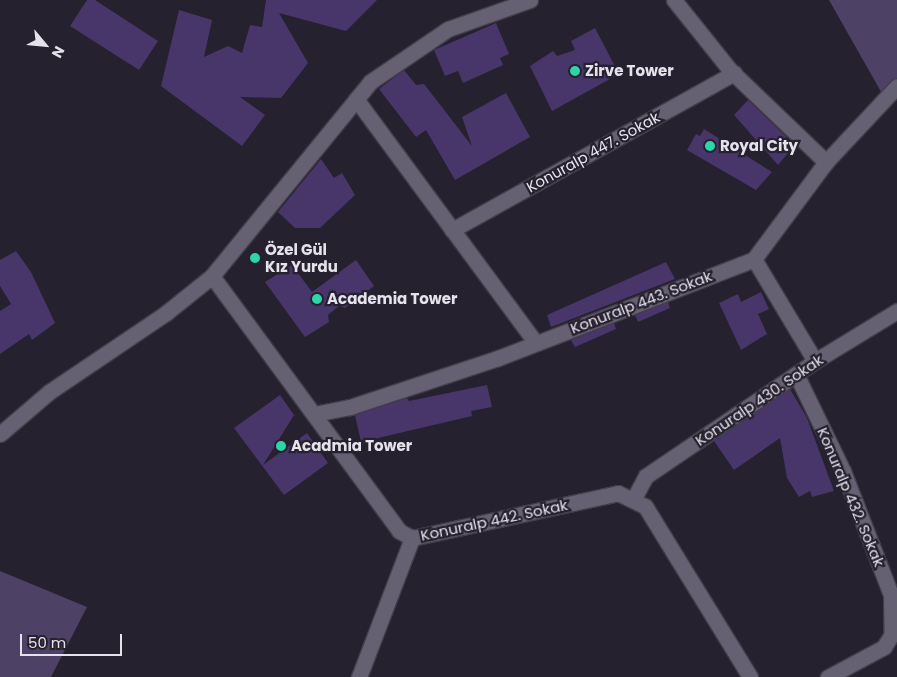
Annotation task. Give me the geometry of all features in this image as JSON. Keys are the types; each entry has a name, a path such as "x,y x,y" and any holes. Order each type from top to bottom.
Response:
{"street":[{"path":"0,434 49,392 166,313 212,276 370,82 448,28 500,4 530,0"},
{"path":"674,0 734,73 826,162"},
{"name":"Konuralp 447. Sokak","path":"452,230 734,73"},
{"path":"815,362 754,259 826,162 897,86"},
{"path":"356,99 536,343"},
{"name":"Konuralp 443. Sokak","path":"314,414 350,407 536,343 754,259"},
{"name":"Konuralp 442. Sokak","path":"212,276 399,531 412,538 618,493 633,500"},
{"name":"Konuralp 430. Sokak","path":"633,500 646,476 796,374 897,311"},
{"name":"Konuralp 432. Sokak","path":"796,374 843,471 891,595 892,634 884,647 828,677"},
{"path":"633,500 645,506 750,677"},
{"path":"359,677 412,538"}],"shaded area":[{"path":"829,0 897,0 897,82 884,97"},
{"path":"0,571 87,607 51,677 0,677"}],"building":[{"path":"87,0 95,0 158,41 139,70 70,26"},
{"path":"266,0 377,0 346,31 279,13 308,63 281,98 240,97 265,115 242,146 161,86 179,10 212,20 204,57 228,46 242,53 250,25 262,27"},
{"path":"496,23 509,54 500,58 503,65 463,83 458,71 445,76 434,50"},
{"name":"Zirve Tower","path":"595,28 619,74 552,111 530,66 553,51 557,56 575,50 571,41"},
{"path":"404,70 416,85 424,84 472,146 462,117 506,93 530,137 455,180 426,130 416,137 379,89"},
{"path":"748,100 795,145 778,165 734,115"},
{"path":"704,129 772,172 756,190 687,150 696,134 700,136"},
{"path":"321,159 334,178 342,173 355,195 320,228 295,228 278,212"},
{"path":"16,251 31,272 55,323 32,340 29,334 0,354 0,311 11,304 0,286 0,260"},
{"name":"Academia Tower","path":"356,260 374,286 345,308 339,306 328,315 329,322 305,337 265,282 292,265 312,292"},
{"path":"666,262 675,279 551,327 547,315"},
{"path":"761,292 769,309 758,314 767,334 741,350 719,303 738,294 741,302"},
{"path":"668,302 670,308 638,322 635,315"},
{"path":"614,323 616,329 575,347 571,340"},
{"path":"487,385 492,407 471,411 472,416 361,442 355,415 407,398 409,401"},
{"path":"790,389 807,418 834,491 812,497 810,491 799,497 787,478 780,438 734,470 714,441"},
{"name":"Acadmia Tower","path":"280,395 294,415 263,465 307,433 328,463 284,495 234,428"}],"place":[{"name":"Zirve Tower","path":"575,71"},
{"name":"Royal City","path":"710,146"},
{"name":"Özel Gül Kız Yurdu","path":"255,258"},
{"name":"Academia Tower","path":"317,299"},
{"name":"Acadmia Tower","path":"281,446"}]}
